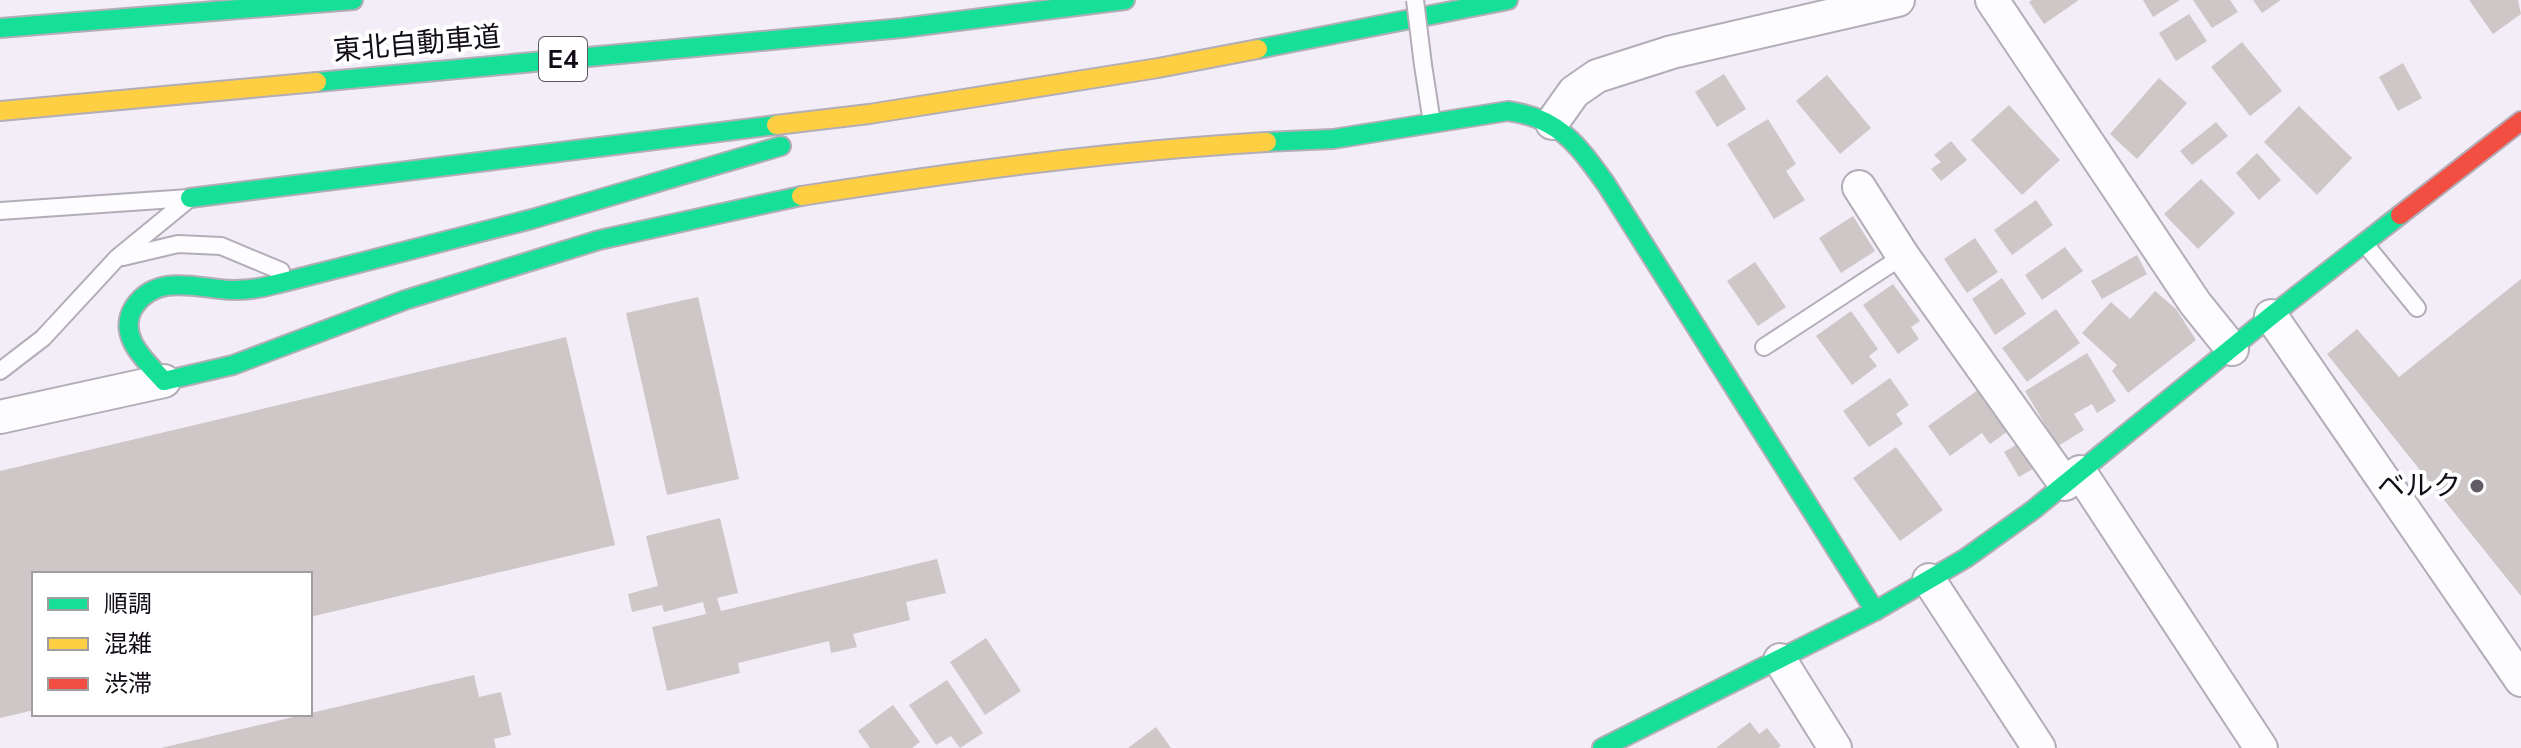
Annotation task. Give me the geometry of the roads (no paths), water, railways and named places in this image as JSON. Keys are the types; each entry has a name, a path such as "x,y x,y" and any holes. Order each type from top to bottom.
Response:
{"main road":[{"name":"東北自動車道","path":"0,28 353,0"},
{"name":"東北自動車道","path":"0,111 902,28 1125,0"},
{"path":"190,198 869,114 1158,68 1508,0"},
{"path":"869,114 791,143 523,222 301,278 247,289 195,285 160,287 141,298 130,318 128,337 164,381 233,365 430,291 599,240 789,198 1029,163 1162,148 1321,140 1508,111 1542,116 1578,145 1606,184 1875,611"},
{"path":"1602,748 1875,611 2002,534 2271,316 2521,121"}],"street":[{"path":"1552,123 1574,92 1597,76 1672,52 1898,0"},
{"path":"1992,0 2195,303 2232,349"},
{"path":"1859,187 1903,256 2073,478 2261,748"},
{"path":"2271,316 2521,680"},
{"path":"0,417 164,381"},
{"path":"1929,580 2039,748"},
{"path":"1780,660 1835,748"}],"lane":[{"path":"1415,0 1432,124"},
{"path":"0,211 190,198"},
{"path":"0,371 43,338 117,258 190,198"},
{"path":"2364,243 2417,308"},
{"path":"117,258 178,244 221,246 262,265 301,278"},
{"path":"1764,347 1903,256"}],"place":[{"name":"ベルク","path":"2477,486"}]}
